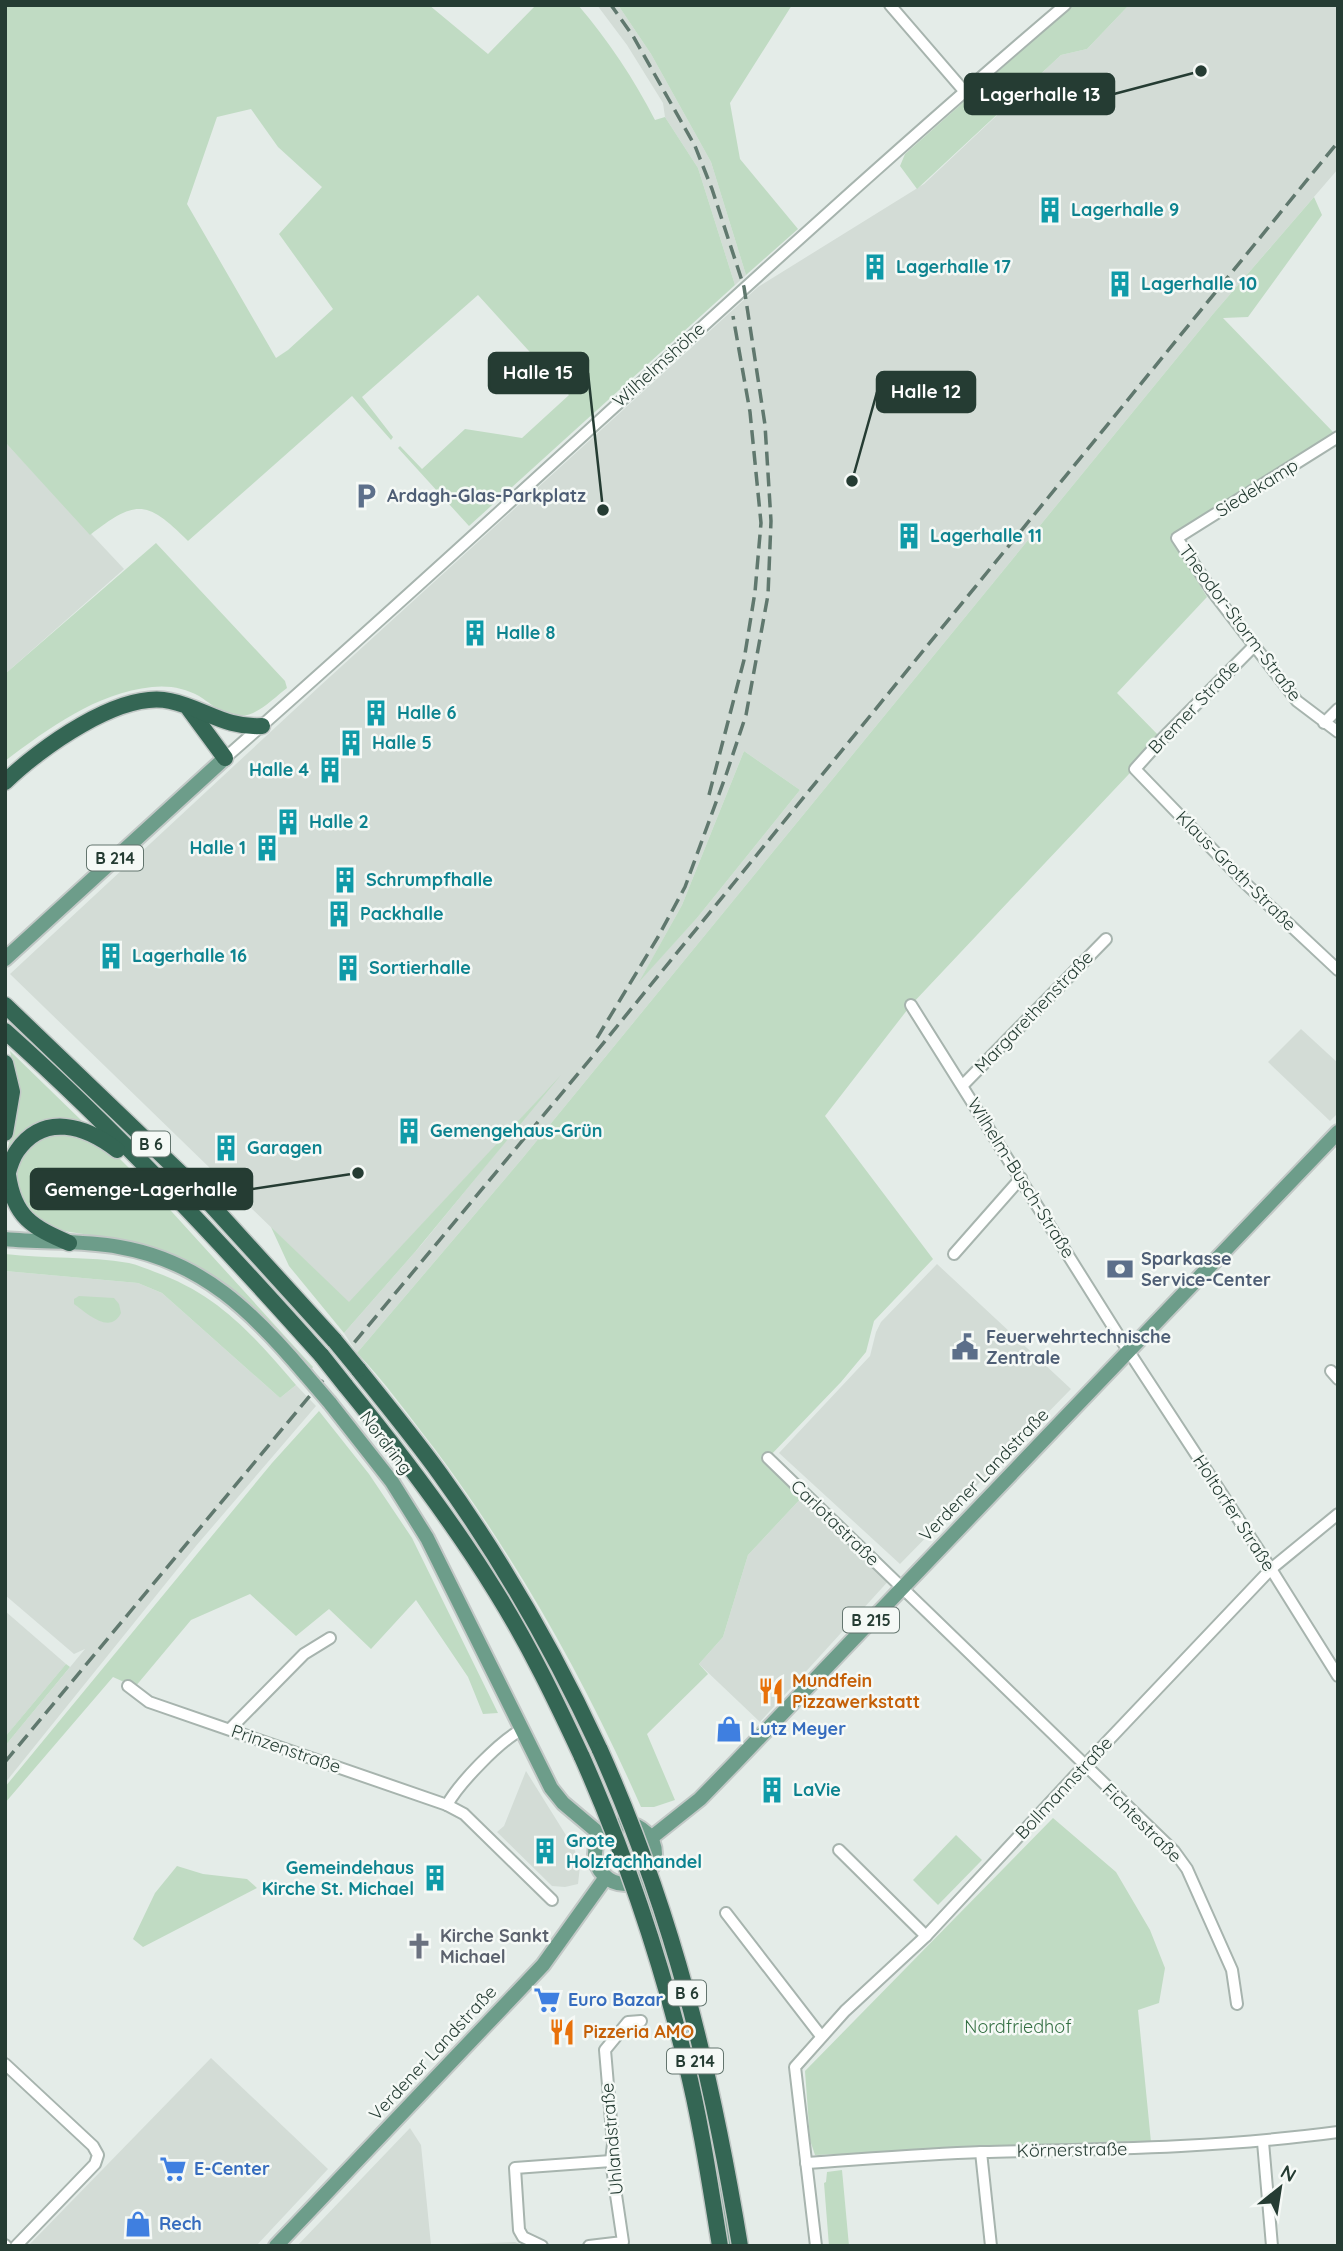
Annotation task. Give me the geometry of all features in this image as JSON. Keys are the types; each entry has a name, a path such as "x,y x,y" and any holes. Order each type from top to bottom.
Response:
{"highway":[{"path":"5,782 47,747 81,725 114,709 148,700 166,700 228,724 243,727 262,726"},
{"path":"187,707 225,758"},
{"name":"B 6","path":"5,1005 194,1186 335,1341 440,1474 475,1525 544,1638 600,1750 646,1860 686,1986 722,2140 740,2246"},
{"name":"B 6","path":"5,1031 95,1115 168,1189 322,1356 428,1490 497,1592 583,1757 626,1863 687,2065 704,2146 720,2246"},
{"path":"5,1063 12,1092 5,1133"},
{"name":"B 6","path":"69,1243 45,1233 18,1211 10,1194 6,1179 16,1152 33,1135 52,1128 71,1126 101,1138 168,1189"}],"main road":[{"name":"B 214","path":"5,959 225,758"},
{"name":"Verdener Landstraße","path":"651,1838 700,1799 1338,1132"},
{"name":"Nordring","path":"5,1239 102,1245 135,1250 200,1277 239,1303 257,1320 330,1403 392,1482 427,1538 551,1788 563,1803 601,1835"},
{"path":"626,1823 645,1830 651,1838 656,1857 653,1867 642,1880 622,1884 606,1877 596,1862 596,1844 601,1835 617,1824 626,1823"},
{"name":"Verdener Landstraße","path":"276,2246 543,1965 606,1877"},
{"name":"B 214","path":"642,1880 684,2013 698,2070 730,2246"}],"street":[{"path":"890,5 965,92"},
{"name":"Wilhelmshöhe","path":"225,758 727,302 1059,7"},
{"name":"Siedekamp","path":"1177,538 1338,437"},
{"name":"Theodor-Storm-Straße","path":"1177,538 1212,591 1297,701 1338,732"},
{"name":"Bremer Straße","path":"1135,769 1254,646"},
{"path":"1324,723 1338,709"},
{"name":"Klaus-Groth-Straße","path":"1135,769 1245,883 1338,970"},
{"name":"Margarethenstraße","path":"963,1085 1105,939"},
{"name":"Wilhelm-Busch-Straße","path":"911,1005 1129,1351"},
{"path":"954,1254 1021,1178"},
{"name":"Holtorfer Straße","path":"1129,1351 1338,1676"},
{"name":"Carlotastraße","path":"768,1458 903,1587"},
{"name":"Bollmannstraße","path":"806,2163 795,2067 845,2011 926,1936 1271,1569 1338,1514"},
{"name":"Fichtestraße","path":"903,1587 1174,1851 1187,1869 1232,1970 1237,2004"},
{"path":"230,1729 304,1654 330,1638"},
{"name":"Prinzenstraße","path":"128,1686 149,1702 447,1805 464,1814 552,1900"},
{"path":"447,1805 454,1792 507,1739 522,1730"},
{"path":"839,1850 926,1936"},
{"path":"726,1913 821,2036"},
{"name":"Uhlandstraße","path":"589,2246 624,2242 611,2161 613,2144 605,2050 628,2022 641,2021"},
{"path":"5,2064 93,2146 99,2155 95,2164 16,2246"},
{"name":"Körnerstraße","path":"806,2163 981,2152 1120,2150 1263,2142 1338,2132"},
{"path":"1263,2142 1272,2246"},
{"path":"981,2152 991,2246"},
{"path":"542,2246 523,2237 519,2230 515,2168 611,2161"},
{"path":"806,2163 816,2246"}],"shaded area":[{"path":"597,5 618,5 651,54 711,162 746,275 735,285 698,168 665,117 663,103 627,45"},
{"path":"1129,5 1338,5 1338,169 1213,314 521,1160 357,1353 344,1333 422,1244 550,1087 349,1303 10,974 321,685 758,287 924,184 1061,55 1087,49","holes":["744,751 800,790 697,918 641,979 682,905"]},
{"path":"5,442 124,569 5,674"},
{"path":"1301,1029 1338,1063 1338,1113 1330,1121 1268,1062"},
{"path":"937,1264 1071,1389 900,1564 779,1453 870,1356 881,1322"},
{"path":"5,1271 138,1283 162,1293 280,1398 296,1385 316,1406 196,1546 5,1783 5,1746 85,1649 74,1654 5,1595"},
{"path":"805,1494 892,1577 760,1722 699,1664 723,1637 748,1555"},
{"path":"5,1611 66,1664 5,1737"},
{"path":"526,1771 574,1848 580,1866 578,1884 552,1886 497,1832 504,1826"},
{"path":"211,2058 328,2169 256,2246 28,2246"},
{"path":"410,2128 421,2145 431,2245 515,2242 525,2246 297,2246"}],"green space":[{"path":"5,5 429,5 488,54 536,5 578,5 620,60 655,120 665,117 698,168 735,285 469,526 398,448 400,446 422,469 465,429 522,438 569,395 478,295 362,397 393,437 391,440 352,396 188,541 162,518 141,509 119,515 90,535 5,442","holes":["251,109 278,147 322,187 279,234 333,309 276,358 187,204 217,117"]},
{"path":"618,5 792,5 730,103 740,159 798,229 746,275 711,162 651,54"},
{"path":"1073,5 1129,5 1087,49 1061,55 917,189 900,166 905,154"},
{"path":"1314,197 1322,215 1248,317 1223,318 1334,433 1170,536 1207,597 1117,693 1162,739 911,1005 825,1116 933,1259 874,1321 866,1352 768,1458 805,1494 748,1555 723,1637 699,1664 708,1674 647,1734 675,1800 654,1807 641,1807 573,1667 521,1577 434,1448 357,1353 521,1160 1213,314"},
{"path":"156,543 285,681 287,688 260,709 242,716 224,713 199,696 182,689 158,686 131,691 92,704 74,714 5,761 5,674"},
{"path":"744,751 800,790 697,918 639,982 682,905"},
{"path":"10,1051 83,1122 59,1120 5,1157 16,1105"},
{"path":"561,1075 415,1252 344,1333 289,1266 271,1227 349,1302"},
{"path":"56,1131 73,1132 115,1154 162,1201 313,1367 311,1371 237,1295 184,1259 134,1242 49,1227 35,1220 23,1209 16,1195 14,1174 17,1165 25,1150 36,1139"},
{"path":"5,1254 129,1263 178,1281 233,1318 296,1385 280,1398 162,1293 138,1283 5,1271"},
{"path":"79,1296 114,1298 121,1313 111,1322 99,1320 74,1304 74,1299"},
{"path":"319,1411 369,1474 412,1538 498,1713 483,1714 468,1677 416,1600 371,1649 329,1609 296,1636 250,1594 191,1620 135,1687 113,1677 5,1803 5,1787 272,1463"},
{"path":"66,1664 70,1667 5,1746 5,1737"},
{"name":"Nordfriedhof","path":"1053,1818 1116,1872 1150,1930 1165,1968 1159,2003 1138,2010 1151,2142 815,2155 810,2140 805,2071"},
{"path":"956,1835 982,1860 938,1905 913,1880"},
{"path":"177,1866 203,1874 247,1879 257,1888 143,1947 133,1939 155,1893"},
{"path":"842,2170 849,2246 829,2246 824,2183 827,2172"}],"railway":[{"path":"597,1038 685,887 726,775 746,715 768,595 771,521 765,425 744,287 695,146 633,36 611,5"},
{"path":"5,1762 592,1057 1338,142"},
{"path":"709,795 744,660 755,592 761,523 750,412 733,316"}],"place":[{"name":"Lagerhalle 13","path":"1201,71"},
{"name":"Lagerhalle 9","path":"1050,210"},
{"name":"Lagerhalle 17","path":"875,267"},
{"name":"Lagerhalle 10","path":"1120,284"},
{"name":"Halle 12","path":"852,481"},
{"name":"Ardagh-Glas-Parkplatz","path":"366,496"},
{"name":"Halle 15","path":"603,510"},
{"name":"Lagerhalle 11","path":"909,536"},
{"name":"Halle 8","path":"475,633"},
{"name":"Halle 6","path":"376,713"},
{"name":"Halle 5","path":"351,743"},
{"name":"Halle 4","path":"330,770"},
{"name":"Halle 2","path":"288,822"},
{"name":"Halle 1","path":"267,848"},
{"name":"Schrumpfhalle","path":"345,880"},
{"name":"Packhalle","path":"339,914"},
{"name":"Lagerhalle 16","path":"111,956"},
{"name":"Sortierhalle","path":"348,968"},
{"name":"Gemengehaus-Grün","path":"409,1131"},
{"name":"Garagen","path":"226,1148"},
{"name":"Gemenge-Lagerhalle","path":"358,1173"},
{"name":"Sparkasse Service-Center","path":"1120,1269"},
{"name":"Feuerwehrtechnische Zentrale","path":"965,1347"},
{"name":"Mundfein Pizzawerkstatt","path":"771,1691"},
{"name":"Lutz Meyer","path":"729,1729"},
{"name":"LaVie","path":"772,1790"},
{"name":"Grote Holzfachhandel","path":"545,1851"},
{"name":"Gemeindehaus Kirche St. Michael","path":"435,1878"},
{"name":"Kirche Sankt Michael","path":"419,1946"},
{"name":"Euro Bazar","path":"547,2000"},
{"name":"Pizzeria AMO","path":"562,2032"},
{"name":"E-Center","path":"173,2169"},
{"name":"Rech","path":"138,2224"}]}
